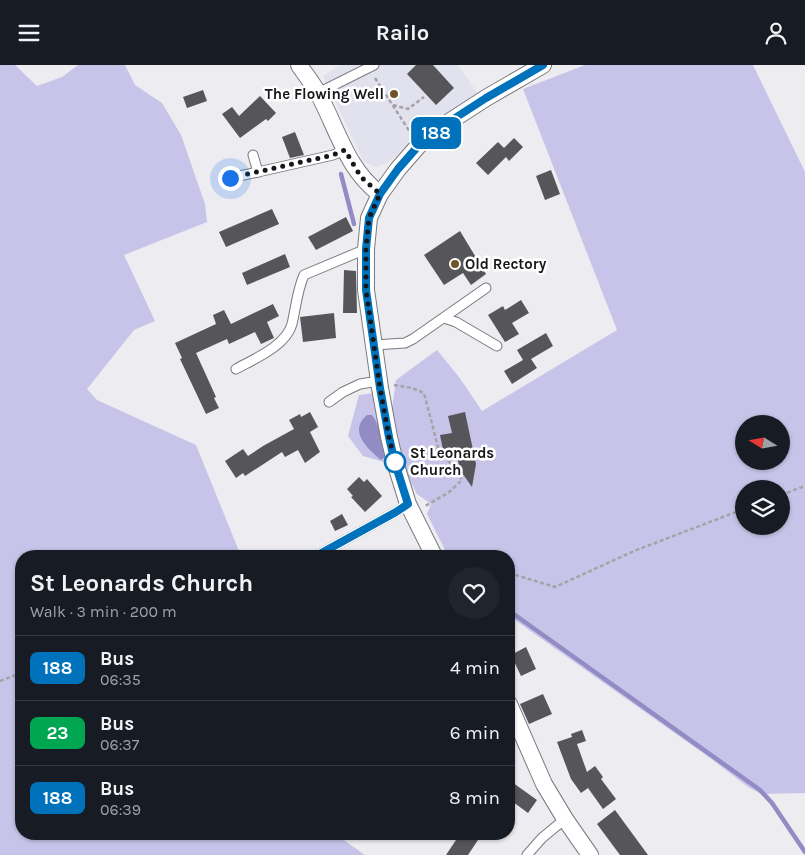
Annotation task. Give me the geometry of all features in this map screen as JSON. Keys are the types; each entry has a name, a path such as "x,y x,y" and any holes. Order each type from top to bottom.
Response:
{"street":[{"path":"299,65 318,93 345,150 361,177 380,194"},
{"path":"431,550 410,509 393,454 379,385 366,290 366,249 369,218 380,194 419,145 452,120 486,98 543,65"},
{"path":"515,727 564,819 590,855"}],"lane":[{"path":"318,93 372,67"},
{"path":"230,178 333,155 345,150"},
{"path":"253,155 258,172"},
{"path":"236,369 279,343 287,334 291,326 300,272 366,249"},
{"path":"374,345 405,343 413,339 486,288"},
{"path":"444,318 456,322 498,346"},
{"path":"329,401 360,384 379,385"},
{"path":"327,550 396,512 410,509"},
{"path":"527,855 542,838 564,819"}],"path":[{"path":"372,67 392,105 419,145"},
{"path":"392,105 408,109 424,97"},
{"path":"379,385 412,388 424,393 439,451 454,467 462,480 448,493 410,509"},
{"path":"790,492 805,486"},
{"path":"515,575 555,587 634,551 735,512"},
{"path":"0,681 15,675"}],"shaded area":[{"path":"0,65 15,65 37,86 62,77 78,65 125,65 135,85 162,103 181,135 205,204 207,222 124,255 155,321 134,330 87,389 97,400 196,445 239,550 15,550 15,840 344,840 365,855 0,855"},
{"path":"340,65 458,65 478,94 385,164 376,167 364,162 323,76"},
{"path":"585,65 753,65 805,172 805,793 761,794 748,787 515,620 515,550 445,550 427,514 431,504 417,494 407,475 392,409 396,380 437,350 459,377 482,411 617,330 523,89"},
{"path":"375,393 388,463 363,456 348,436 359,395"},
{"path":"367,415 372,415 379,430 385,457 381,460 365,445 359,433 359,427"}],"building":[{"path":"416,65 433,65 454,88 436,105 407,74"},
{"path":"203,90 207,101 187,108 183,97"},
{"path":"260,96 276,113 268,121 266,119 240,138 222,114 232,107 239,116"},
{"path":"295,132 304,155 290,158 282,137"},
{"path":"514,138 523,147 509,161 506,157 488,175 476,163 498,142 504,148"},
{"path":"551,170 560,194 545,200 536,176"},
{"path":"272,209 279,224 226,247 219,232"},
{"path":"346,217 353,231 316,250 308,237"},
{"name":"Old Rectory","path":"460,231 486,274 471,285 463,273 444,285 424,255"},
{"path":"285,254 290,267 247,285 242,273"},
{"path":"344,270 356,271 357,313 343,313"},
{"path":"521,300 529,313 512,323 519,334 505,342 488,315 503,306 505,310"},
{"path":"273,304 279,316 267,322 274,338 261,344 255,332 229,344 227,339 196,353 219,408 206,414 180,359 182,358 175,343 216,324 213,315 224,310 231,324"},
{"path":"334,313 336,338 303,342 300,317"},
{"path":"546,333 553,346 531,359 537,368 512,384 504,371 523,360 517,350"},
{"path":"310,412 318,427 310,432 320,452 305,463 298,450 285,457 282,452 245,476 243,473 236,478 225,461 243,449 248,456 294,429 289,420 300,414 301,417"},
{"path":"465,412 476,464 472,487 460,470 455,447 443,450 440,435 452,433 448,416"},
{"path":"359,477 364,482 367,479 382,496 365,512 351,497 353,496 347,489"},
{"path":"342,514 348,525 335,531 330,521"},
{"path":"526,647 536,669 521,676 515,663 515,653"},
{"path":"543,694 552,714 529,724 520,704"},
{"path":"582,730 586,741 577,744 587,772 595,766 603,777 601,779 616,799 603,809 588,788 581,793 571,779 557,742 572,737 571,734"},
{"path":"515,784 537,800 528,813 515,803"},
{"path":"615,810 648,855 620,855 597,824"},
{"path":"456,840 478,840 468,855 446,855"}],"waterway":[{"path":"341,174 354,224"},
{"path":"515,615 760,790 772,803 805,852"}],"bus line":[{"name":"188","path":"326,550 408,504 389,437 366,290 366,249 369,218 380,194 419,145 452,120 486,98 543,65"}],"place":[{"name":"The Flowing Well","path":"394,94"},
{"name":"Old Rectory","path":"455,264"},
{"name":"St Leonards Church","path":"395,462"}],"route":[{"path":"230,178 333,155 345,150 361,177 380,194 369,218 366,249 366,290 380,388 395,462"}]}
